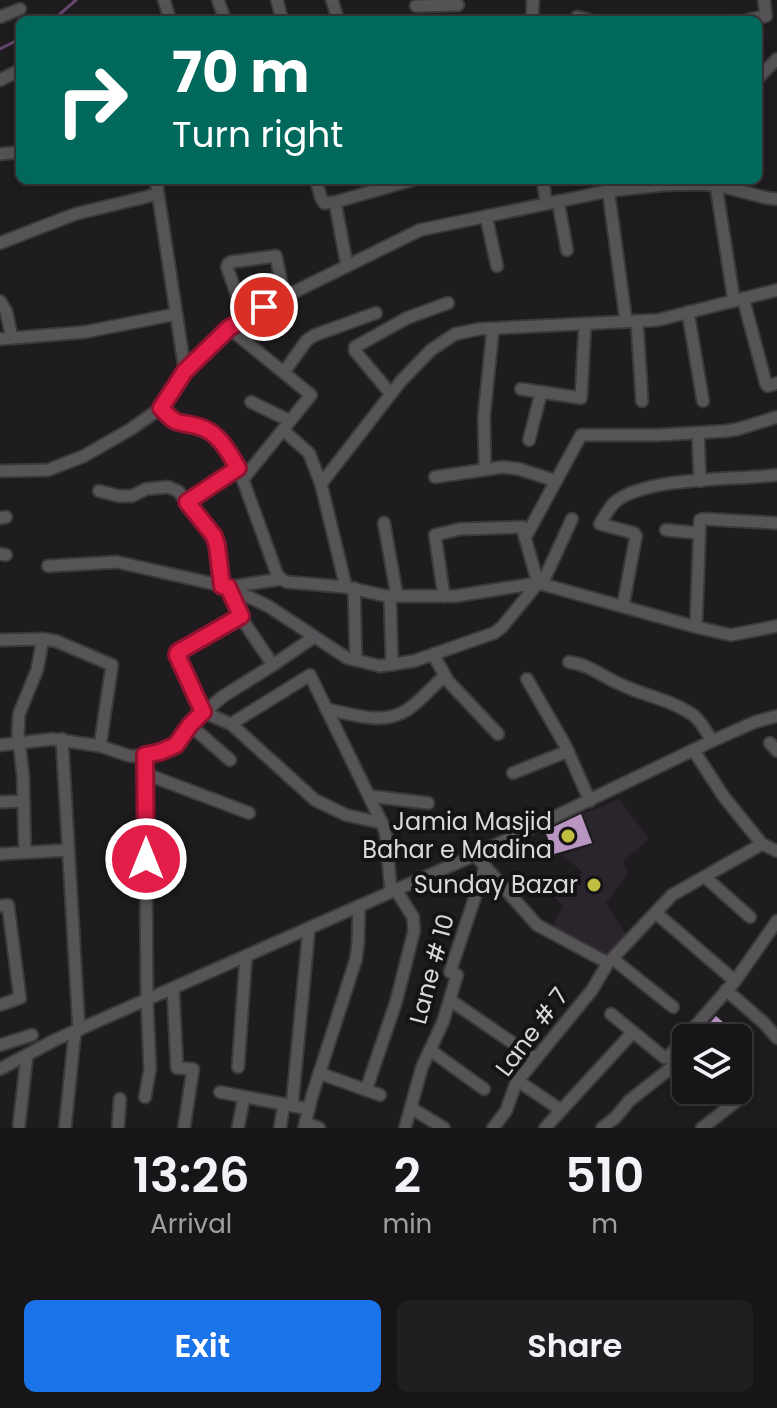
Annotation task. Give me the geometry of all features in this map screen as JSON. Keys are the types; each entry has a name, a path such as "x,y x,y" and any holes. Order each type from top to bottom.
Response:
{"street":[{"path":"762,17 766,16 764,0"},
{"path":"415,3 458,5"},
{"path":"0,17 20,9"},
{"path":"762,74 777,61"},
{"path":"157,184 185,371"},
{"path":"317,184 324,203 398,184"},
{"path":"545,184 567,250"},
{"path":"0,471 48,470 84,456 161,408 185,371 229,328 284,297 420,230 552,202 608,185 696,184"},
{"path":"717,184 738,300 766,384 777,383"},
{"path":"720,184 777,199"},
{"path":"608,185 642,401"},
{"path":"0,243 75,214 158,194"},
{"path":"335,202 347,266"},
{"path":"486,216 497,266"},
{"path":"245,318 227,267 231,262 276,256 284,297"},
{"path":"321,484 391,394 431,350 455,334 658,320 777,290"},
{"path":"0,301 6,311 6,338 85,332 176,314"},
{"path":"391,394 355,351 355,347 407,318 448,303"},
{"path":"688,312 703,401"},
{"path":"284,372 307,340 376,313"},
{"path":"521,389 579,398 583,396 585,324"},
{"path":"187,502 241,474 311,395 229,328"},
{"path":"485,469 484,416 493,329"},
{"path":"529,440 541,393"},
{"path":"251,402 286,426 309,453 321,484 350,588 356,660"},
{"path":"161,408 174,422 202,427 221,440 241,474 277,574 287,582 393,596 456,596 540,583 731,635 777,626"},
{"path":"525,538 581,435 698,433 738,429 777,417"},
{"path":"698,433 700,481"},
{"path":"435,477 503,467 556,481"},
{"path":"623,606 636,536 600,524 615,502 636,492 670,483 777,475"},
{"path":"99,491 119,496 168,487 178,491 214,536 225,587 273,665"},
{"path":"48,566 117,562 225,587 268,606 347,658 380,666 392,665 414,661 494,633 502,627 540,583 572,519"},
{"path":"696,627 699,521 777,523"},
{"path":"384,523 393,596 392,665"},
{"path":"444,596 435,535 460,529 522,527 540,583"},
{"path":"666,530 699,533"},
{"path":"225,587 281,579"},
{"path":"241,616 178,652 203,712 231,724 315,800 346,815 382,823"},
{"path":"0,745 62,739 100,746 130,756 160,752 176,745 190,725 222,697 314,637"},
{"path":"25,852 19,714 37,670 43,639"},
{"path":"0,640 56,641 112,665 100,746"},
{"path":"433,654 445,676 498,734"},
{"path":"569,662 587,666 621,685 675,705 694,716 712,741"},
{"path":"231,724 310,675 382,823 394,891 413,917 414,931 396,1002 366,1090"},
{"path":"326,709 374,719 396,714 406,711 445,676"},
{"path":"527,679 568,751 590,801"},
{"path":"0,1069 77,1030 475,855 712,741 777,716"},
{"path":"190,725 230,760"},
{"path":"62,739 77,1030 65,1128"},
{"path":"513,773 568,751"},
{"path":"694,751 724,797 762,844 777,851"},
{"path":"145,755 150,1069 145,1097"},
{"path":"146,774 249,813"},
{"path":"369,796 428,803"},
{"path":"0,802 24,801"},
{"name":"Lane # 7","path":"493,1128 506,1111 518,1081 592,990 611,961 672,895 762,844"},
{"path":"0,854 68,850"},
{"path":"475,855 537,925 611,961 673,1007"},
{"name":"Lane # 10","path":"405,1128 422,1067 450,1000 457,975 450,972 485,867"},
{"path":"705,877 750,917"},
{"path":"0,906 8,905 20,998 0,1005"},
{"path":"319,1128 305,1125 356,959 359,906"},
{"path":"656,913 735,981"},
{"path":"699,1024 735,981 777,921"},
{"path":"280,1128 288,1105 309,928"},
{"path":"238,1067 246,956"},
{"path":"173,988 177,1068 193,1069 184,1128"},
{"path":"726,990 777,1038"},
{"path":"450,1000 536,1059"},
{"path":"602,1128 629,1101 677,1063 669,1056 671,1054 665,1058 611,1014"},
{"path":"545,1128 633,1032"},
{"path":"0,1045 32,1035"},
{"path":"430,1050 484,1089"},
{"path":"19,1125 27,1055"},
{"path":"319,1073 380,1095"},
{"path":"518,1081 561,1110"},
{"path":"220,1092 309,1109"},
{"path":"238,1128 244,1097"},
{"path":"118,1128 120,1099"},
{"path":"702,1128 733,1104"},
{"path":"411,1108 444,1128"}],"shaded area":[{"name":"Sunday Bazar","path":"619,799 649,839 623,861 628,873 606,903 627,936 608,957 553,926 563,906 555,898 583,872 562,855 595,844 583,814"}],"building":[{"name":"Jamia Masjid Bahar e Madina","path":"581,814 592,843 554,854 545,831"},
{"path":"716,1016 725,1024 709,1024"}],"waterway":[{"path":"58,16 76,0"},
{"path":"0,49 16,41"}],"place":[{"name":"Jamia Masjid Bahar e Madina","path":"568,836"},
{"name":"Sunday Bazar","path":"594,885"}],"route":[{"path":"146,859 145,755 176,745 203,712 178,652 241,616 228,587 222,586 214,536 187,502 238,468 221,440 202,427 174,422 161,408 185,371 229,328 264,307"}]}
